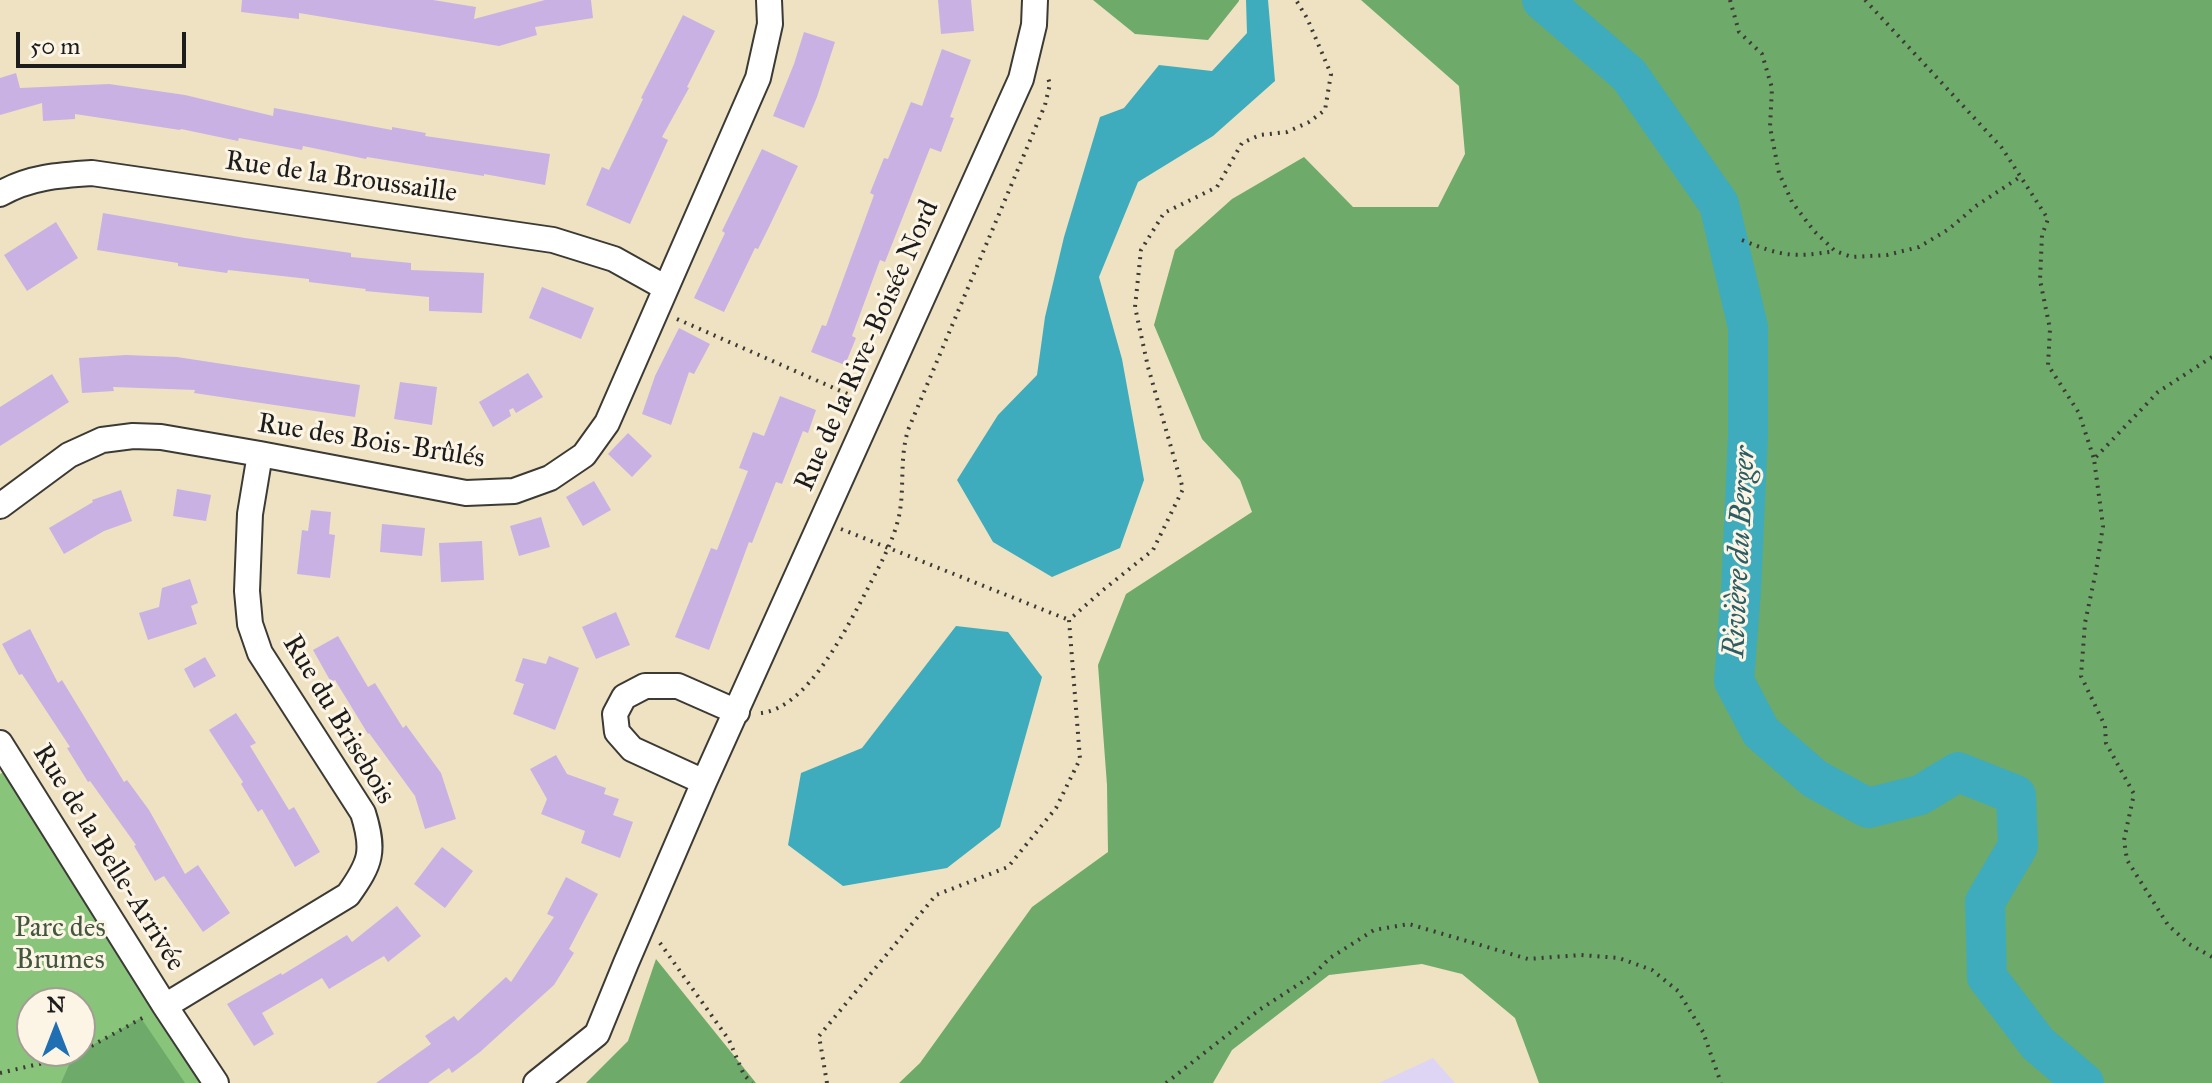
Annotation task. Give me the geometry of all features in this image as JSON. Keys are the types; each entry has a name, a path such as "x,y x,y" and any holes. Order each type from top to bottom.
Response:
{"street":[{"name":"Rue des Bois-Brûlés","path":"0,506 69,455 102,440 133,436 161,437 466,493 514,491 550,478 584,455 607,423 758,78 770,24 769,0"},
{"name":"Rue de la Rive-Boisée Nord","path":"536,1083 597,1034 704,782 1021,79 1034,25 1035,0"},
{"name":"Rue de la Broussaille","path":"0,194 48,176 92,173 553,240 614,259 662,299"},
{"name":"Rue du Brisebois","path":"165,1006 348,895 370,859 370,834 363,813 260,653 250,624 247,591 250,514 260,454"},
{"path":"704,782 632,749 617,732 615,714 624,697 645,686 678,686 738,710"},
{"name":"Rue de la Belle-Arrivée","path":"0,743 7,770 165,1006"},
{"path":"165,1006 216,1083"}],"path":[{"path":"1069,620 1153,550 1183,489 1148,367 1135,307 1141,250 1164,213 1217,187 1242,143 1260,135 1287,132 1325,110 1331,74 1296,0"},
{"path":"1730,0 1739,32 1762,54 1772,88 1770,127 1779,173 1792,202 1814,231 1835,251 1852,257 1887,255 1919,247 2020,177"},
{"path":"1865,0 2002,148 2048,219 2042,235 2040,280 2050,329 2048,365 2079,413 2094,459 2103,526 2085,623 2081,676 2105,726 2106,743 2134,794 2124,840 2127,860 2168,925 2189,944 2212,957"},
{"path":"738,710 749,714 769,712 787,703 809,682 839,644 889,548 899,514 903,448 908,430 1045,105 1050,84 1045,71 1025,62"},
{"path":"1742,240 1777,254 1806,256 1835,251"},
{"path":"662,299 874,406"},
{"path":"2094,459 2158,392 2212,357"},
{"path":"822,522 1069,620"},
{"path":"827,1083 819,1036 926,906 936,895 1008,867 1056,808 1080,759 1069,620"},
{"path":"643,923 729,1040 744,1075 752,1083"},
{"path":"1166,1083 1259,1010 1313,975 1330,958 1374,930 1409,924 1528,959 1581,955 1619,958 1652,970 1678,991 1685,1001 1703,1032 1721,1083"},
{"path":"0,1073 73,1056 165,1006"}],"shaded area":[{"path":"1433,1058 1455,1083 1379,1083"}],"green space":[{"path":"1093,0 1239,1 1208,40 1135,34"},
{"path":"1361,0 2212,0 2212,1083 1539,1083 1515,1018 1462,974 1422,964 1329,975 1232,1050 1213,1083 899,1083 920,1063 1032,907 1108,852 1107,785 1098,665 1126,594 1252,512 1240,480 1202,439 1154,325 1175,250 1232,199 1304,157 1353,207 1438,207 1465,154 1459,86"},
{"name":"Parc des Brumes","path":"14,765 216,1083 0,1083 0,774"},
{"path":"656,959 756,1083 586,1083 628,1041"},
{"path":"141,1018 185,1083 61,1083 68,1067 96,1067 96,1043"}],"water":[{"path":"1246,0 1268,0 1275,81 1213,136 1138,182 1099,277 1122,359 1144,480 1120,548 1052,577 993,542 957,480 998,415 1037,375 1045,317 1064,237 1100,117 1124,108 1159,65 1212,71 1247,33"},
{"path":"956,626 1008,632 1042,677 1000,827 947,868 843,886 788,845 801,773 862,748"}],"building":[{"path":"242,0 433,0 476,7 474,19 545,0 591,0 593,18 535,27 537,35 499,46 299,13 299,19 241,12"},
{"path":"938,0 971,0 974,31 941,34"},
{"path":"683,15 715,31 662,137 668,140 630,224 586,205 602,167 609,170"},
{"path":"804,32 835,42 804,128 773,116"},
{"path":"942,49 971,60 950,117 954,118 941,152 930,148 885,262 880,260 852,336 856,338 845,365 811,352 822,325 826,326 874,195 870,193 884,158 888,159 911,102 922,106"},
{"path":"16,73 20,88 109,84 185,95 273,116 274,108 392,130 392,127 426,133 425,136 550,154 545,185 366,159 303,146 302,150 75,114 75,119 43,121 42,103 0,115 0,78"},
{"path":"762,149 798,166 724,312 694,298"},
{"path":"103,213 351,253 351,257 411,263 411,270 484,273 482,313 429,311 429,297 365,291 309,282 309,279 228,270 227,273 97,250"},
{"path":"56,222 78,258 27,291 4,255"},
{"path":"542,287 594,308 581,339 529,318"},
{"path":"679,328 710,344 694,374 689,372 671,425 642,414 655,376"},
{"path":"126,355 177,357 360,385 355,417 194,393 195,390 113,387 114,391 82,393 79,358"},
{"path":"528,373 543,397 516,413 513,408 509,410 511,416 493,427 479,402"},
{"path":"52,374 69,402 0,446 0,407"},
{"path":"400,382 437,387 432,425 394,419"},
{"path":"780,396 816,410 808,433 803,431 782,484 776,482 752,543 749,542 709,650 675,637 711,548 717,550 748,471 739,468 753,432 764,436"},
{"path":"628,433 652,456 632,477 608,454"},
{"path":"594,481 611,510 583,526 566,497"},
{"path":"177,489 211,495 206,521 173,516"},
{"path":"121,490 132,521 104,531 64,554 49,528 92,500"},
{"path":"311,510 331,512 329,534 335,535 330,578 297,574 302,530 308,531"},
{"path":"541,517 550,547 519,556 510,526"},
{"path":"382,524 425,528 422,556 380,552"},
{"path":"482,541 484,580 441,582 439,543"},
{"path":"190,579 198,603 191,606 197,624 148,640 139,613 159,607 162,588"},
{"path":"616,612 630,645 596,659 582,627"},
{"path":"30,629 58,683 62,680 124,782 127,780 149,810 185,874 198,865 230,913 203,932 164,876 155,881 136,845 88,782 67,748 70,747 22,674 19,675 2,644"},
{"path":"338,636 368,687 375,683 403,728 406,725 441,773 456,819 425,829 415,796 368,734 335,680 331,682 313,650"},
{"path":"549,656 579,668 555,730 513,714 524,684 515,681 523,658 546,664"},
{"path":"205,657 216,676 194,688 184,669"},
{"path":"236,713 256,743 250,746 289,810 294,807 320,852 295,867 262,809 258,812 241,784 243,782 209,730"},
{"path":"556,755 567,774 606,788 604,794 619,799 613,815 633,822 620,858 581,843 585,831 541,814 547,799 530,769"},
{"path":"442,847 473,871 445,908 414,884"},
{"path":"566,877 598,894 569,949 574,953 554,985 452,1073 449,1068 428,1083 376,1083 431,1044 425,1036 454,1016 458,1021 506,977 511,982 554,917 547,914"},
{"path":"397,906 421,936 388,962 384,956 329,989 322,978 262,1013 274,1034 254,1046 227,1004 347,935 352,942"}],"waterway":[{"name":"Rivière du Berger","path":"1542,0 1629,75 1719,204 1748,327 1748,436 1734,681 1761,732 1815,779 1868,808 1920,795 1958,772 2016,795 2018,846 1985,902 1987,977 2038,1044 2084,1083"}]}
